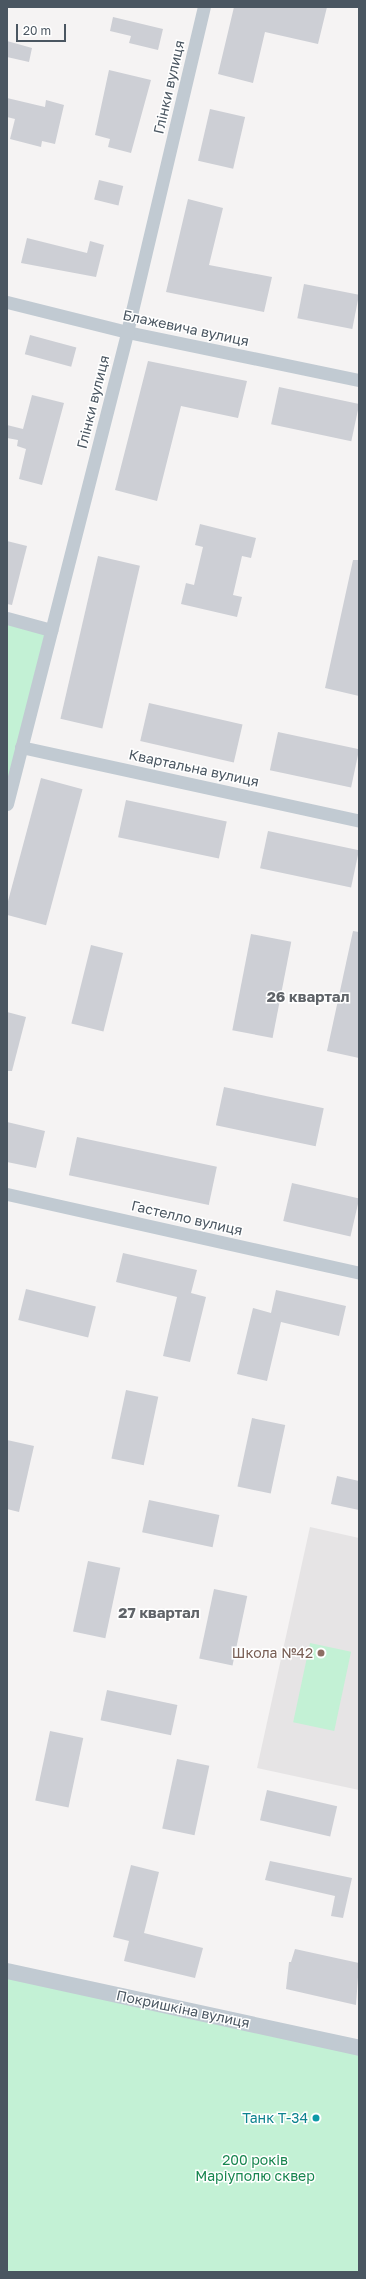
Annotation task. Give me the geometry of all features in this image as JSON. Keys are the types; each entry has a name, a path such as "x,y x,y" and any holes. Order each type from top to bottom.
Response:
{"street":[{"name":"Глінки вулиця","path":"7,804 127,332 204,7"},
{"name":"Блажевича вулиця","path":"7,302 127,332 359,380"},
{"path":"7,618 51,630"},
{"name":"Квартальна вулиця","path":"21,747 359,821"},
{"name":"Гастелло вулиця","path":"7,1194 359,1273"},
{"name":"Покришкіна вулиця","path":"7,1971 359,2048"}],"shaded area":[{"name":"Школа №42","path":"310,1527 359,1538 359,1790 257,1768"}],"green space":[{"path":"7,623 45,633 7,785"},
{"path":"310,1643 351,1652 334,1731 293,1722"},
{"name":"200 років Маріуполю сквер","path":"7,1971 359,2048 359,2272 7,2272"}],"building":[{"path":"234,7 327,7 318,44 265,32 253,83 218,74"},
{"path":"113,17 163,29 158,50 129,43 131,36 110,31"},
{"path":"7,41 32,48 29,62 7,57"},
{"path":"109,70 151,80 131,153 108,147 110,139 95,135"},
{"path":"7,98 45,107 46,100 64,105 55,144 42,141 41,147 10,139 15,119 7,117"},
{"path":"210,109 245,117 233,169 198,161"},
{"path":"99,180 123,186 118,205 94,199"},
{"path":"188,199 223,208 209,265 272,277 264,312 166,292"},
{"path":"27,238 87,253 90,241 104,245 96,277 21,263"},
{"path":"304,284 359,295 352,329 297,318"},
{"path":"30,335 76,347 71,367 25,354"},
{"path":"148,361 247,381 238,418 181,406 157,501 115,490"},
{"path":"279,387 359,404 351,441 271,424"},
{"path":"32,395 64,403 42,485 19,479 26,449 17,446 18,440 7,438 7,425 23,429"},
{"path":"200,524 256,538 251,558 242,556 233,595 242,597 237,617 181,604 186,583 194,585 203,547 195,545"},
{"path":"7,541 27,546 12,605 7,604"},
{"path":"98,556 140,566 102,728 60,719"},
{"path":"353,560 359,560 359,696 325,688"},
{"path":"149,703 243,725 234,763 140,741"},
{"path":"278,732 359,749 351,787 270,770"},
{"path":"41,778 83,789 46,925 7,915 7,905"},
{"path":"126,800 227,821 219,859 118,837"},
{"path":"268,831 359,850 351,888 260,868"},
{"path":"353,931 359,932 359,1058 327,1051"},
{"path":"251,934 291,942 273,1038 232,1030"},
{"path":"91,945 123,953 103,1032 71,1024"},
{"path":"7,1012 26,1017 12,1071 7,1071"},
{"path":"224,1087 324,1108 316,1146 216,1125"},
{"path":"7,1122 45,1131 36,1168 7,1162"},
{"path":"77,1137 217,1167 209,1205 69,1175"},
{"path":"292,1183 359,1198 350,1237 283,1221"},
{"path":"123,1253 197,1270 191,1293 206,1297 190,1362 163,1356 177,1297 116,1282"},
{"path":"26,1289 96,1306 88,1337 18,1320"},
{"path":"276,1290 346,1306 339,1336 281,1322 267,1381 237,1374 253,1308 271,1313"},
{"path":"126,1390 158,1397 144,1465 111,1458"},
{"path":"252,1418 285,1425 271,1494 237,1486"},
{"path":"7,1440 34,1446 19,1512 7,1509"},
{"path":"337,1476 359,1481 359,1510 331,1504"},
{"path":"149,1500 219,1515 213,1547 142,1532"},
{"path":"88,1561 120,1568 105,1638 73,1631"},
{"path":"214,1589 247,1596 232,1666 199,1658"},
{"path":"107,1690 177,1705 171,1735 101,1720"},
{"path":"50,1731 83,1738 68,1808 35,1800"},
{"path":"177,1759 209,1766 195,1835 162,1828"},
{"path":"267,1790 337,1806 330,1836 260,1820"},
{"path":"270,1861 352,1878 343,1918 331,1916 335,1896 265,1880"},
{"path":"131,1865 159,1872 144,1933 203,1948 195,1978 124,1961 129,1941 113,1937"},
{"path":"295,1949 359,1963 356,2005 286,1989 289,1962 291,1962"}],"place":[{"name":"Школа №42","path":"321,1653"},
{"name":"Танк Т-34","path":"316,2118"}],"district":[{"name":"26 квартал","path":"308,997"},
{"name":"27 квартал","path":"159,1613"}]}
